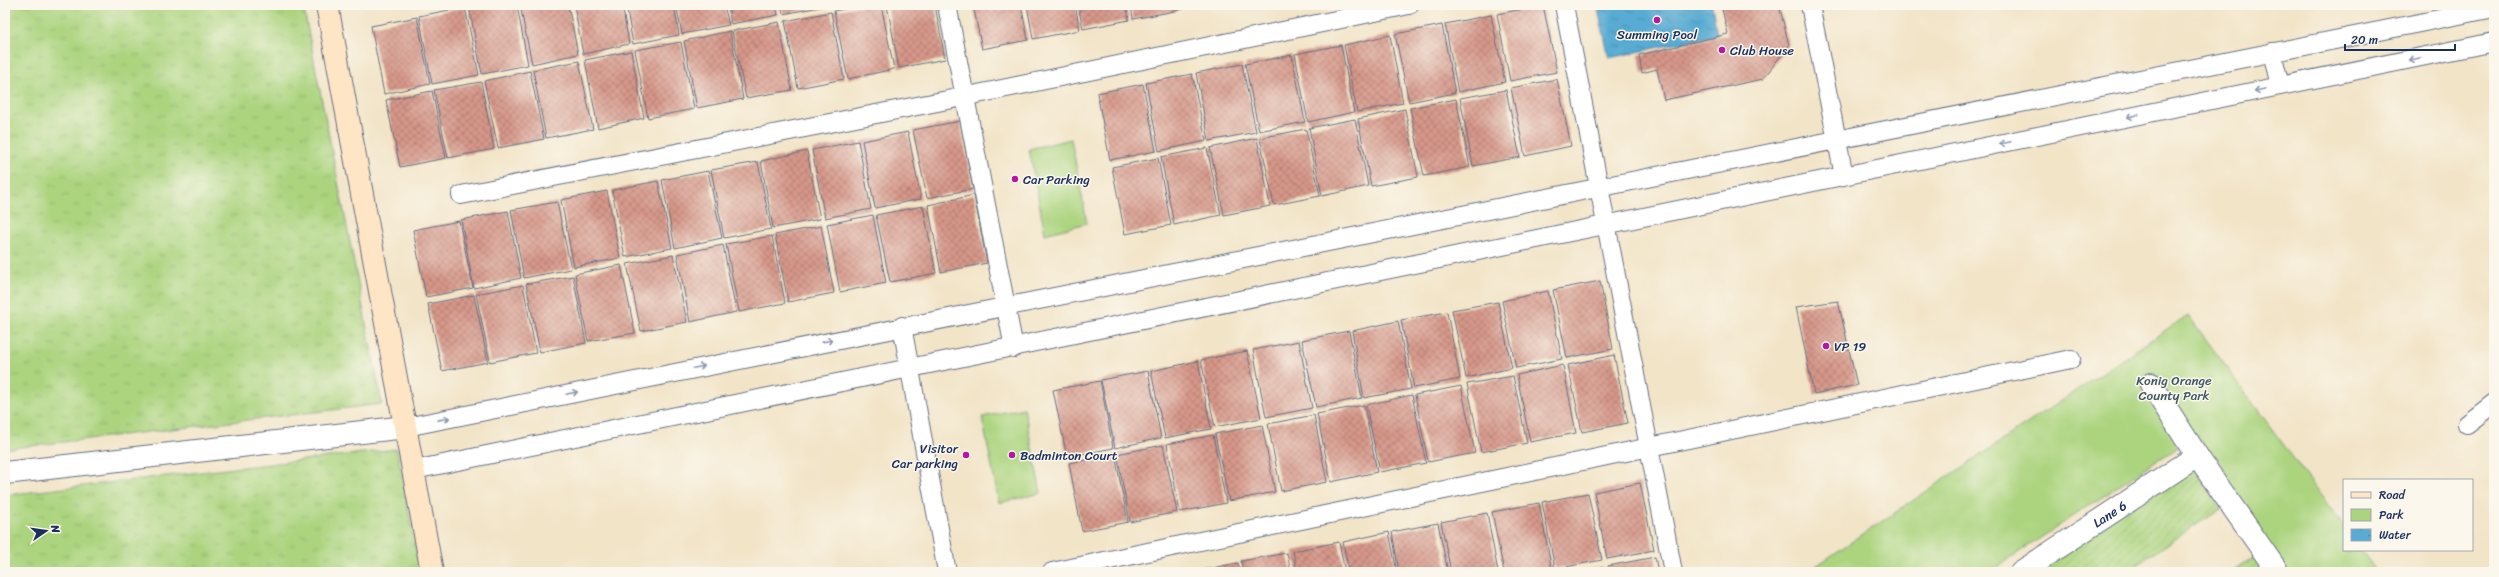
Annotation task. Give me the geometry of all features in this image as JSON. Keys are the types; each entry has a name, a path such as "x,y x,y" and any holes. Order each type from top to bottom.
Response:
{"main road":[{"path":"327,5 432,572"}],"street":[{"path":"2151,384 2197,456 2278,572"},
{"path":"5,473 406,427"},
{"name":"Lane 6","path":"2021,572 2197,456"}],"lane":[{"path":"947,5 963,97 1014,348"},
{"path":"460,195 963,97 1409,5"},
{"path":"1564,5 1673,572"},
{"path":"1810,5 1844,176"},
{"path":"406,427 902,326 1598,188 1836,138 2494,8"},
{"path":"414,470 1014,348 2494,42"},
{"path":"2272,52 2280,86"},
{"path":"902,326 908,369 947,572"},
{"path":"1052,572 1648,446 2070,359"},
{"path":"2467,424 2494,403"}],"green space":[{"path":"5,5 303,5 382,404 5,449"},
{"path":"1071,139 1087,223 1045,234 1029,149"},
{"name":"Konig Orange County Park","path":"2188,315 2343,526 2343,551 2362,551 2377,572 2285,572 2196,435 1989,572 1807,572"},
{"name":"Badminton Court","path":"1024,408 1041,493 999,503 982,417"},
{"path":"397,449 420,572 5,572 5,495"},
{"path":"2189,461 2221,509 2125,572 2026,572"},
{"path":"2255,556 2267,572 2232,572"}],"water":[{"name":"Summing Pool","path":"1597,5 1712,5 1717,35 1609,58"}],"building":[{"path":"478,5 517,5 528,65 482,74 469,7"},
{"path":"520,5 568,5 578,54 532,64"},
{"path":"574,5 622,5 629,44 583,54"},
{"path":"626,5 674,5 679,35 633,44"},
{"path":"676,5 724,5 729,25 682,34"},
{"path":"728,5 776,5 778,15 731,24"},
{"path":"781,5 825,5 825,6 783,14"},
{"path":"864,5 881,5 894,69 848,79 834,11"},
{"path":"887,5 935,5 945,59 899,68"},
{"path":"973,5 1021,5 1028,40 982,49"},
{"path":"1027,5 1075,5 1080,30 1033,39"},
{"path":"1078,5 1126,5 1129,20 1083,29"},
{"path":"1131,5 1179,5 1180,10 1133,19"},
{"path":"1543,5 1557,72 1510,81 1497,14"},
{"name":"Club House","path":"1721,5 1779,5 1789,45 1763,79 1664,100 1657,69 1642,73 1639,55 1728,34"},
{"path":"465,7 479,75 432,84 419,16"},
{"path":"831,12 844,79 798,88 785,21"},
{"path":"1491,15 1505,82 1458,92 1445,24"},
{"path":"417,17 430,84 384,94 371,26"},
{"path":"779,22 792,90 746,98 732,31"},
{"path":"1442,25 1455,93 1409,102 1395,34"},
{"path":"730,31 743,99 697,108 684,41"},
{"path":"1390,35 1403,103 1357,112 1344,45"},
{"path":"681,42 694,109 648,118 635,50"},
{"path":"1341,45 1354,112 1308,122 1295,54"},
{"path":"631,51 644,118 598,128 585,60"},
{"path":"1292,55 1305,122 1259,131 1245,64"},
{"path":"579,61 593,129 546,138 533,70"},
{"path":"1242,64 1256,132 1209,141 1196,73"},
{"path":"530,71 544,139 498,148 484,81"},
{"path":"1192,74 1206,141 1159,151 1146,83"},
{"path":"1557,79 1571,146 1525,156 1511,88"},
{"path":"481,82 494,149 448,158 434,90"},
{"path":"1143,84 1156,151 1110,160 1097,93"},
{"path":"1506,90 1520,157 1473,166 1460,98"},
{"path":"432,91 446,158 400,167 386,100"},
{"path":"1456,99 1470,167 1424,176 1410,108"},
{"path":"1405,109 1418,177 1371,186 1358,119"},
{"path":"1355,119 1368,186 1322,196 1309,128"},
{"path":"960,121 973,189 927,198 913,130"},
{"path":"1306,129 1320,196 1274,205 1260,138"},
{"path":"908,132 921,199 875,208 862,141"},
{"path":"1257,138 1270,206 1224,215 1210,148"},
{"path":"858,141 871,209 825,218 812,150"},
{"path":"1207,148 1221,215 1174,225 1161,157"},
{"path":"807,151 820,219 773,228 761,161"},
{"path":"1158,158 1171,225 1125,234 1112,167"},
{"path":"758,162 771,229 724,238 711,170"},
{"path":"708,171 722,238 675,248 662,180"},
{"path":"658,181 672,248 625,257 612,190"},
{"path":"607,191 620,258 574,267 561,200"},
{"path":"974,195 987,263 941,272 928,205"},
{"path":"557,202 571,269 524,278 511,210"},
{"path":"923,206 936,273 890,282 876,215"},
{"path":"508,211 521,278 474,288 461,220"},
{"path":"873,215 886,283 840,292 827,224"},
{"path":"459,221 473,288 426,297 413,230"},
{"path":"821,226 834,293 788,302 775,235"},
{"path":"772,236 785,303 739,312 726,244"},
{"path":"723,245 736,312 690,322 677,254"},
{"path":"673,255 687,322 641,331 627,264"},
{"path":"621,265 635,333 588,341 575,274"},
{"path":"573,276 586,343 540,352 526,284"},
{"path":"1600,281 1613,349 1567,358 1553,290"},
{"path":"523,285 536,353 490,362 476,294"},
{"path":"1548,291 1562,359 1516,368 1502,301"},
{"path":"474,295 488,362 442,371 428,304"},
{"name":"VP 19","path":"1838,301 1857,385 1814,394 1796,307"},
{"path":"1498,302 1512,368 1466,378 1452,310"},
{"path":"1447,312 1460,379 1414,388 1401,320"},
{"path":"1398,321 1411,389 1364,398 1352,331"},
{"path":"1349,331 1362,398 1316,407 1302,340"},
{"path":"1299,341 1312,408 1266,417 1253,350"},
{"path":"1247,351 1261,418 1215,427 1201,360"},
{"path":"1614,355 1628,423 1582,432 1568,365"},
{"path":"1198,361 1211,429 1165,438 1151,371"},
{"path":"1563,365 1576,433 1530,442 1517,375"},
{"path":"1148,371 1161,438 1115,448 1101,380"},
{"path":"1513,376 1527,443 1481,452 1467,384"},
{"path":"1100,381 1113,448 1067,457 1053,390"},
{"path":"1461,386 1475,453 1428,462 1415,395"},
{"path":"1412,395 1426,463 1380,472 1366,405"},
{"path":"1364,405 1377,472 1331,482 1317,414"},
{"path":"1314,415 1327,482 1281,491 1268,424"},
{"path":"1262,425 1275,492 1229,501 1215,434"},
{"path":"1213,435 1226,503 1180,512 1167,444"},
{"path":"1163,445 1177,512 1130,522 1117,454"},
{"path":"1115,455 1128,522 1082,531 1069,463"},
{"path":"1640,483 1654,550 1607,559 1594,492"},
{"path":"1588,493 1602,560 1555,569 1542,502"},
{"path":"1539,503 1552,570 1504,572 1492,512"},
{"path":"1487,513 1498,572 1451,572 1441,522"},
{"path":"1438,523 1448,572 1399,572 1392,532"},
{"path":"1389,532 1397,572 1349,572 1343,542"},
{"path":"1339,542 1345,572 1297,572 1293,551"},
{"path":"1287,553 1291,572 1243,572 1241,561"},
{"path":"1655,557 1658,572 1610,572 1608,566"},
{"path":"1238,563 1240,572 1196,572 1196,571"},
{"path":"1603,567 1604,572 1582,572 1582,571"}],"place":[{"name":"Summing Pool","path":"1657,20"},
{"name":"Club House","path":"1722,50"},
{"name":"Car Parking","path":"1015,179"},
{"name":"VP 19","path":"1826,346"},
{"name":"Visitor Car parking","path":"966,455"},
{"name":"Badminton Court","path":"1012,455"}]}
